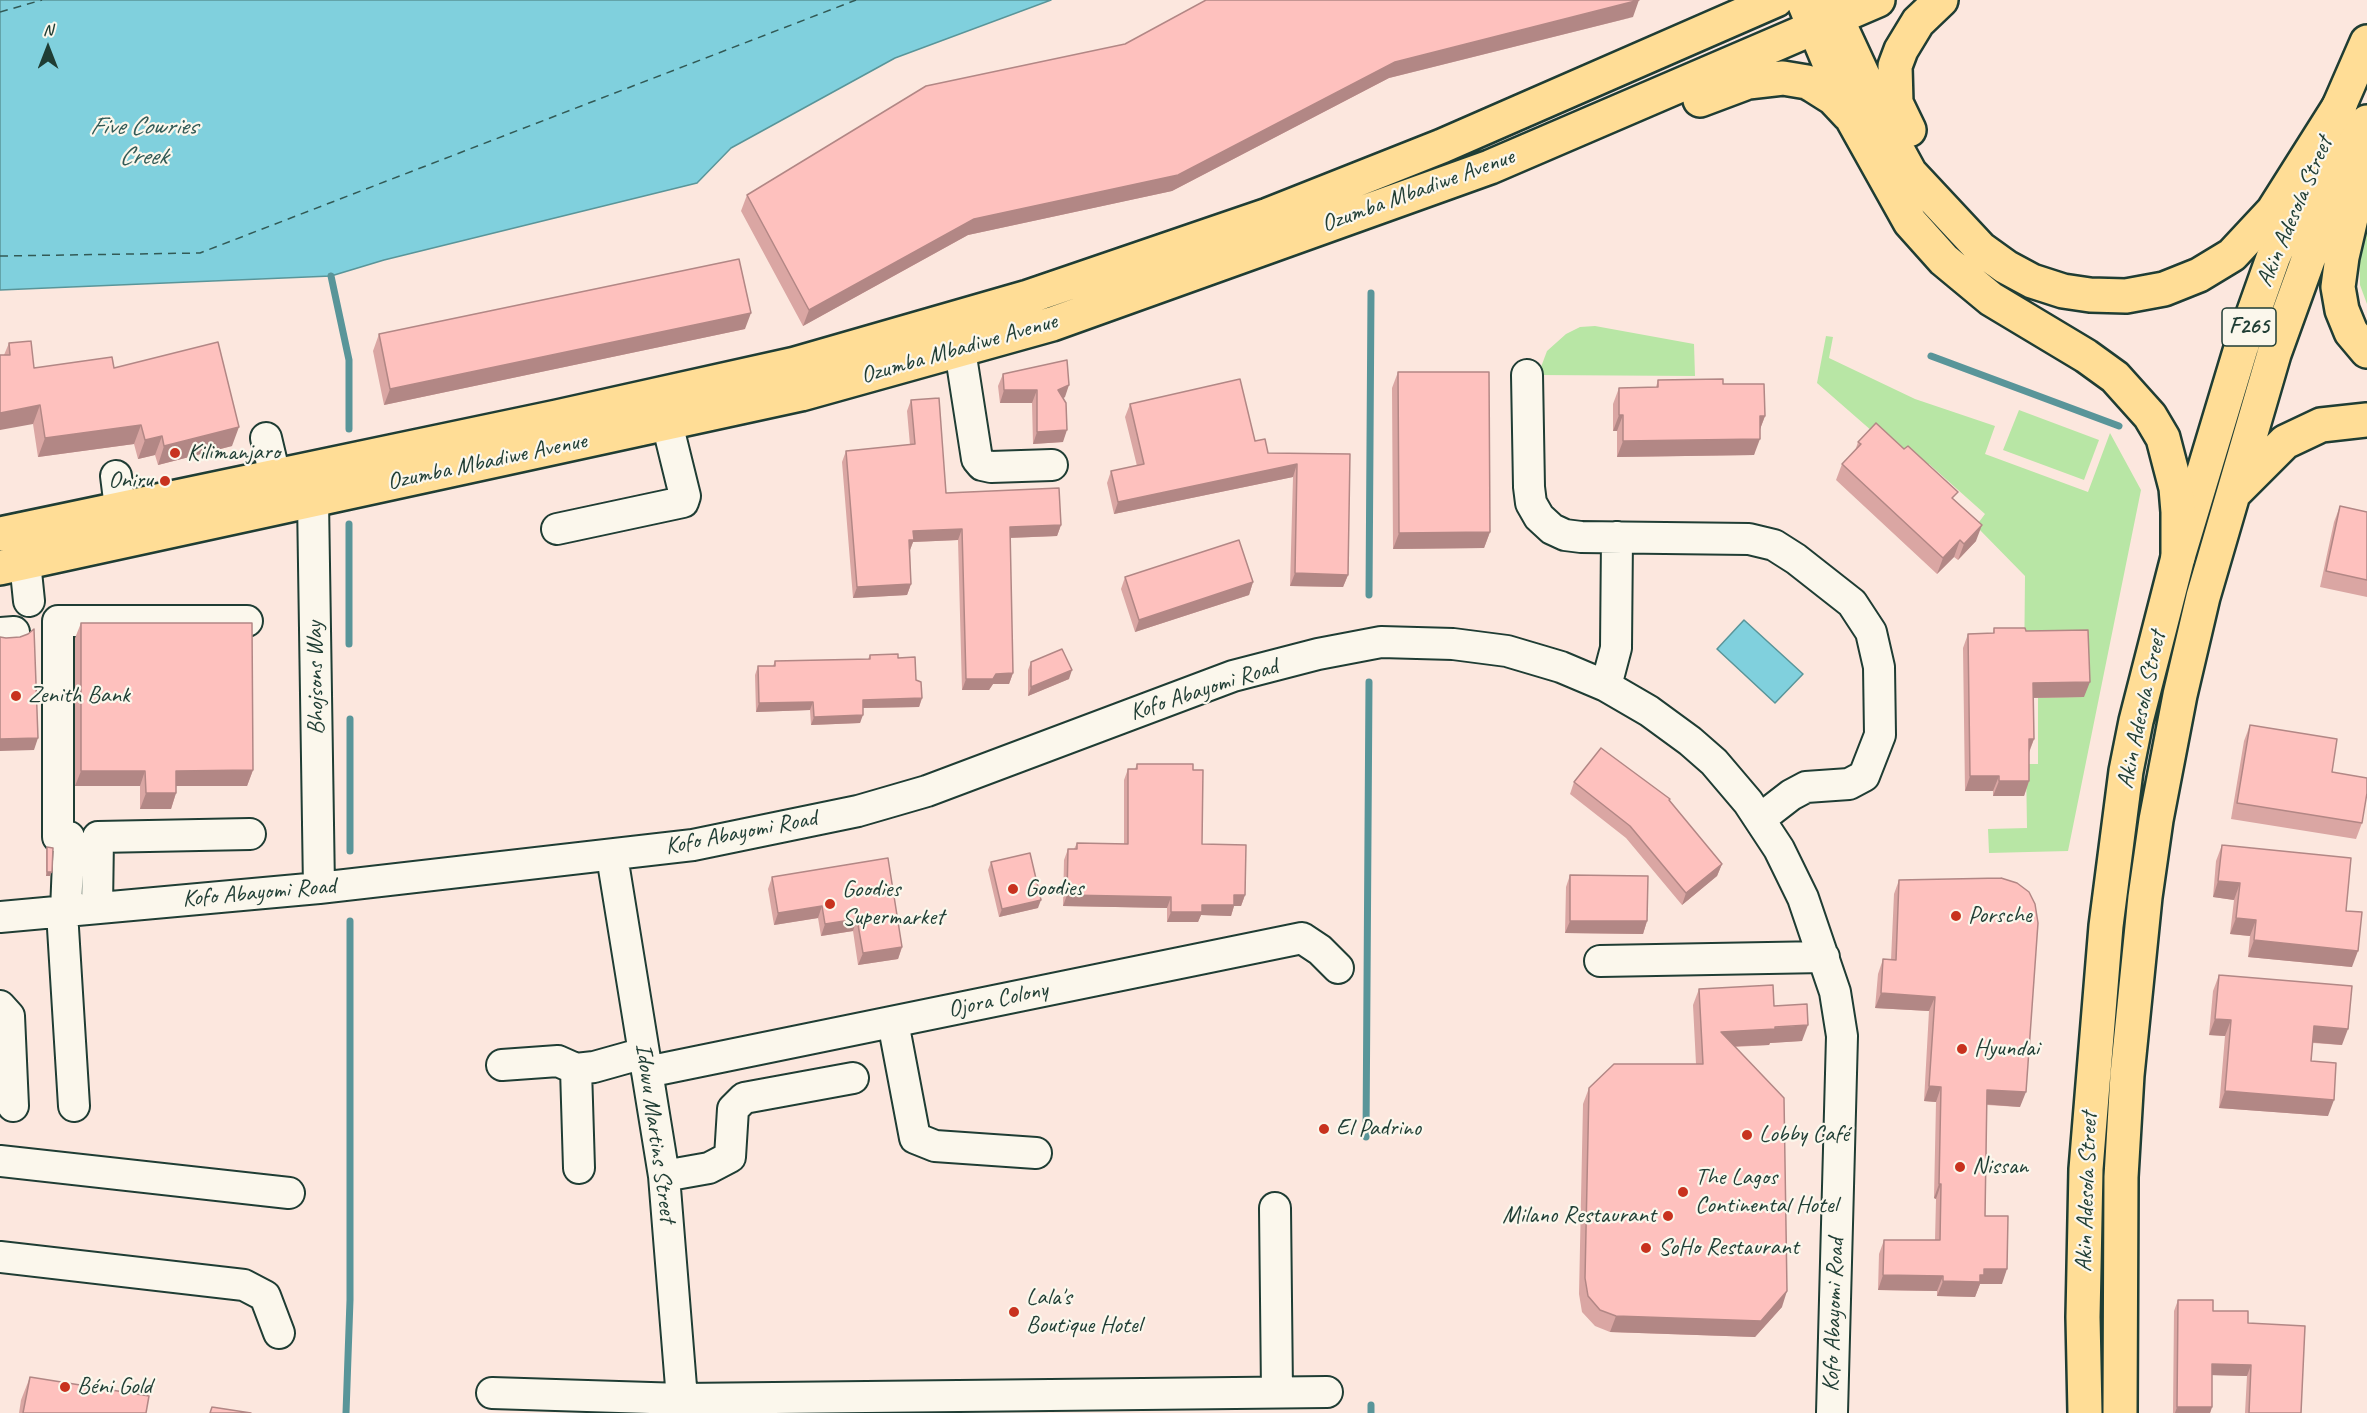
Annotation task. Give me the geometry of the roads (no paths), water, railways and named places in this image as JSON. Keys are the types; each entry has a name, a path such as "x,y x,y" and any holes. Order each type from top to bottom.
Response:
{"main road":[{"name":"Ozumba Mbadiwe Avenue","path":"13,565 580,402 795,364 1028,297 1268,215 1442,146 1776,0"},
{"name":"Ozumba Mbadiwe Avenue","path":"0,534 33,518 120,508 298,482 667,423 801,394 1052,324 1490,167 1821,12 1878,0"},
{"path":"1935,199 1920,152 1896,103 1894,84 1895,66 1901,50 1918,22 1941,0"},
{"path":"1821,12 1853,120 1910,222 1944,260 1991,299 2115,376 2150,416 2163,438 2176,488 2178,557"},
{"path":"1821,12 1910,173 1981,249 2006,267 2032,280 2063,291 2126,297 2164,289 2199,275 2232,255 2273,211 2340,105"},
{"name":"Akin Adesola Street","path":"2085,1413 2083,1317 2086,1168 2106,926 2126,771 2136,721 2178,557 2241,348 2273,258 2367,42"},
{"path":"1490,167 1623,130 1748,82 1762,80 1783,78 1807,82 1833,98 1853,120"},
{"name":"Akin Adesola Street","path":"2120,1413 2121,1178 2127,1075 2145,897 2156,820 2180,695 2203,597 2232,494 2278,343 2317,236 2367,122"},
{"path":"2367,149 2342,257 2338,287 2351,332 2367,351"},
{"path":"2232,494 2284,441 2321,425 2367,420"}],"street":[{"path":"960,350 977,459 982,465 991,467 1052,465"},
{"path":"1527,375 1531,503 1539,517 1552,529 1565,535 1749,539 1774,545 1796,559 1852,603 1871,632 1879,667 1880,735 1864,776 1849,784 1806,787 1791,795 1760,819"},
{"path":"557,529 683,502 685,496 667,423"},
{"name":"Bhojsons Way","path":"266,438 298,482 319,888"},
{"path":"116,477 120,508"},
{"path":"1606,686 1616,648 1617,537"},
{"path":"13,565 29,601"},
{"path":"247,621 58,621 58,837 250,834"},
{"name":"Kofo Abayomi Road","path":"0,917 319,888 693,845 858,811 927,791 1233,676 1318,654 1382,642 1453,644 1507,651 1561,667 1606,686 1649,711 1706,755 1760,819 1779,849 1803,898 1835,992 1842,1036 1832,1413"},
{"path":"69,837 64,911 74,1106"},
{"path":"96,908 98,837"},
{"name":"Idowu Martins Street","path":"612,856 664,1176 682,1406"},
{"name":"Ojora Colony","path":"576,1069 646,1062 893,1022 1302,938 1320,950 1338,968"},
{"path":"1600,961 1824,957"},
{"path":"0,1006 9,1016 13,1106"},
{"path":"893,1022 915,1138 935,1146 1036,1153"},
{"path":"502,1065 558,1061 576,1069 579,1168"},
{"path":"664,1176 709,1168 730,1157 733,1109 744,1098 853,1078"},
{"path":"0,1161 289,1193"},
{"path":"492,1393 682,1406 1210,1403 1304,1398 1275,1208"},
{"path":"0,1257 244,1285 265,1296 279,1333"}],"water":[{"name":"Five Cowries Creek","path":"0,0 1051,0 895,58 731,148 697,183 384,260 331,276 0,290"},
{"path":"1744,620 1803,674 1775,703 1717,649"}],"waterway":[{"path":"331,276 349,360 349,429"},
{"path":"1369,595 1371,293"},
{"path":"1931,356 2119,426"},
{"path":"349,524 349,644"},
{"path":"1366,1137 1369,682"},
{"path":"350,719 350,851"},
{"path":"346,1413 350,1300 350,921"},
{"path":"1371,1405 1371,1413"}],"place":[{"name":"Kilimanjaro","path":"175,453"},
{"name":"Oniru","path":"165,481"},
{"name":"Zenith Bank","path":"16,696"},
{"name":"Goodies","path":"1013,889"},
{"name":"Goodies Supermarket","path":"830,904"},
{"name":"Porsche","path":"1956,916"},
{"name":"Hyundai","path":"1962,1049"},
{"name":"El Padrino","path":"1324,1129"},
{"name":"Lobby Café","path":"1747,1135"},
{"name":"Nissan","path":"1960,1167"},
{"name":"The Lagos Continental Hotel","path":"1683,1192"},
{"name":"Milano Restaurant","path":"1668,1216"},
{"name":"SoHo Restaurant","path":"1646,1248"},
{"name":"Lala's Boutique Hotel","path":"1014,1312"},
{"name":"Béni Gold","path":"65,1387"}]}
